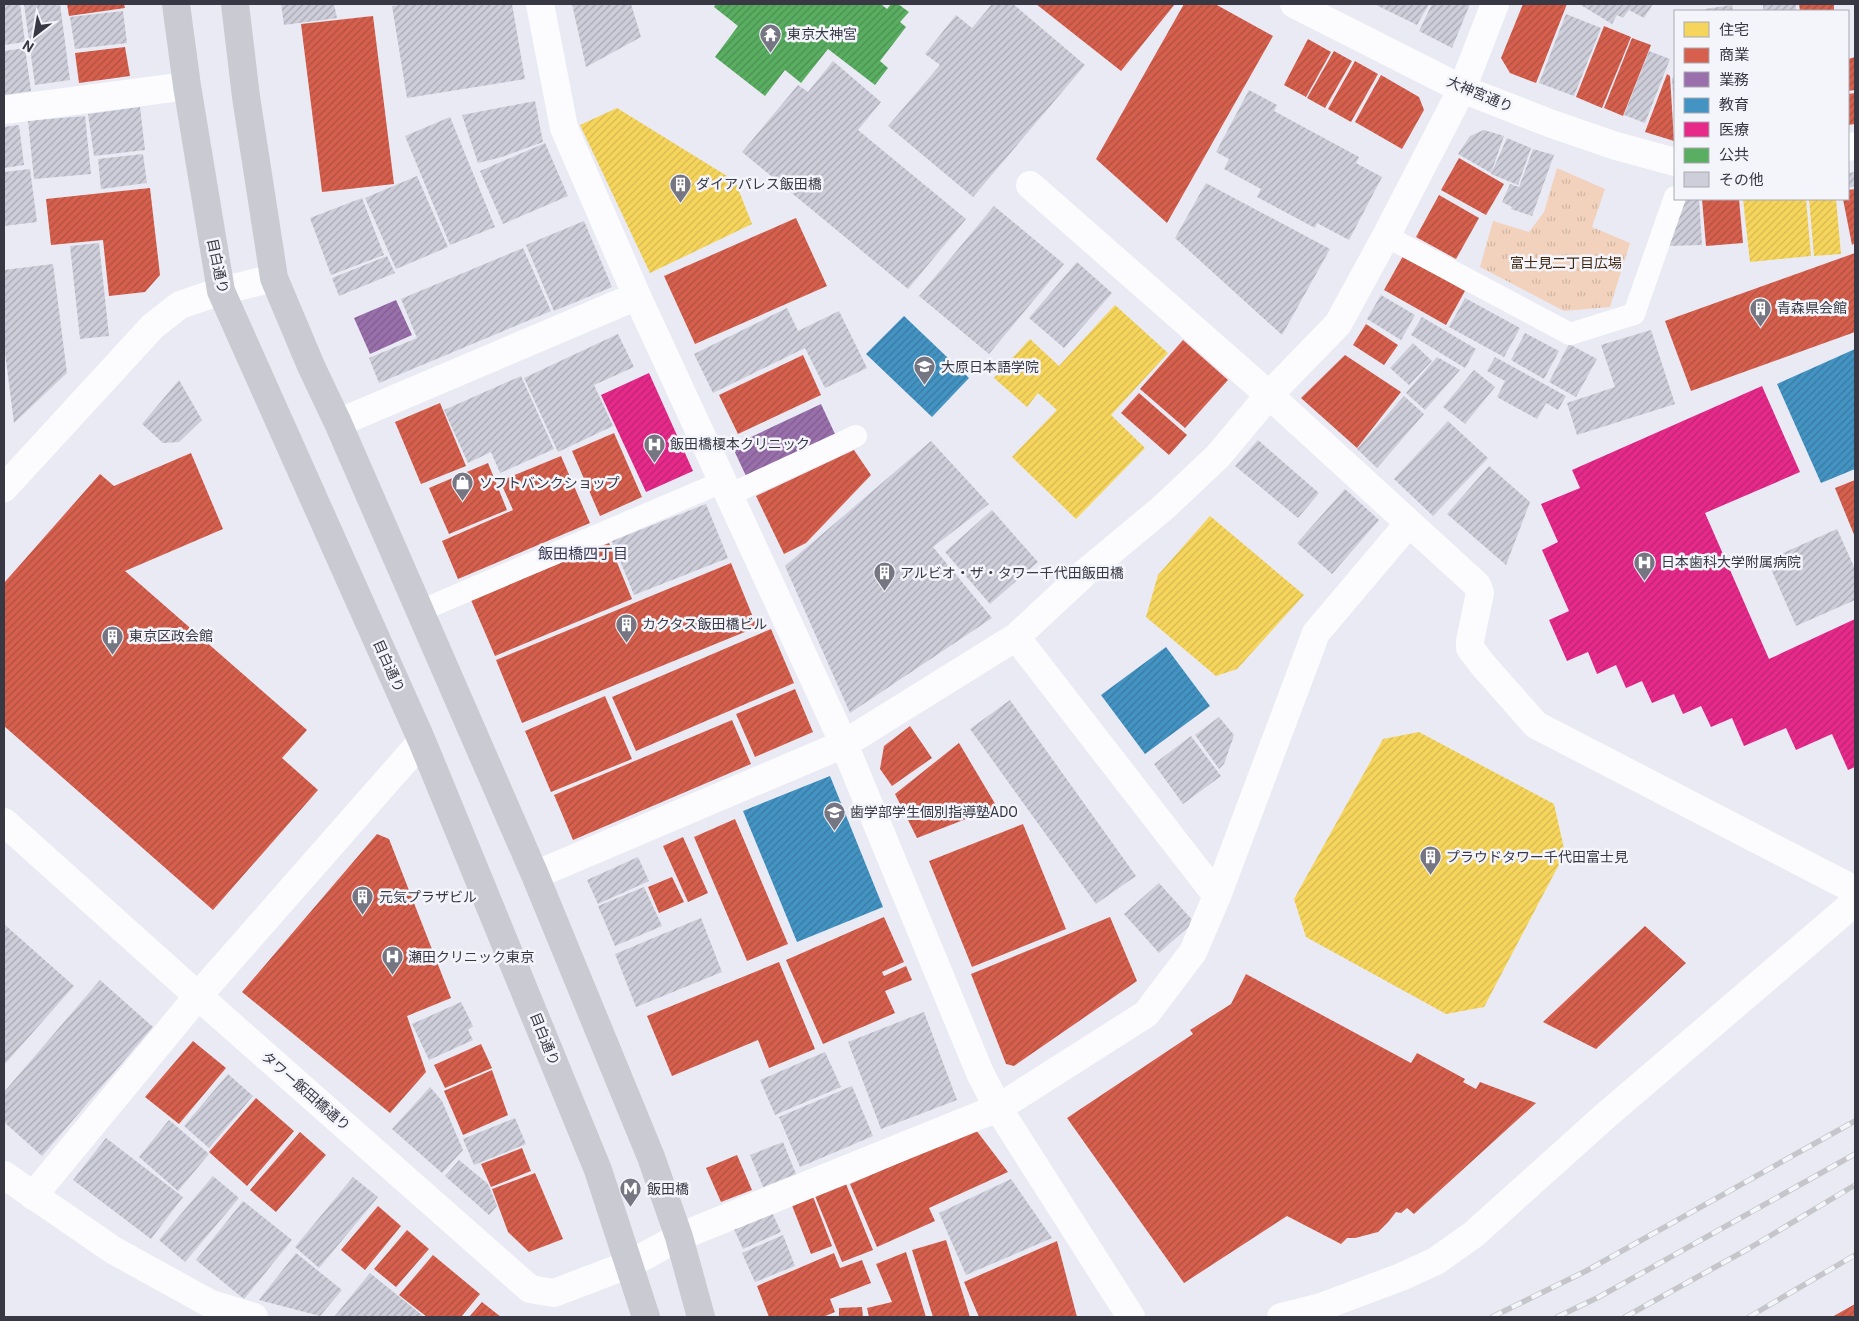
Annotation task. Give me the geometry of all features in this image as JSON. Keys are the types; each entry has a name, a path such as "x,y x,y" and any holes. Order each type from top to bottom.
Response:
{"main road":[{"name":"目白通り","path":"176,4 187,86 221,291 422,741 598,1170 646,1317"},
{"path":"235,4 246,96 274,278 535,875 651,1156 679,1237 701,1317"}],"street":[{"path":"540,4 564,128 637,296 844,744 980,1074 998,1108 1130,1317"},
{"name":"大神宮通り","path":"1294,4 1462,88 1552,124 1616,146 1674,162"},
{"path":"535,875 844,744 1016,637 1086,572 1164,507 1218,456 1270,395 1338,324 1386,236 1462,88 1495,4"},
{"path":"4,110 187,86"},
{"path":"1030,185 1270,395 1477,584 1480,593 1470,648 1536,725 1855,890"},
{"path":"4,488 153,326 180,305 221,291 274,278"},
{"path":"338,423 637,296"},
{"name":"タワー飯田橋通り","path":"4,822 198,996 530,1288 554,1293 630,1264 679,1237 998,1108 1146,1014 1194,952 1316,634 1409,523"},
{"path":"1016,637 1217,896"},
{"path":"33,1196 198,996 422,741"},
{"path":"1281,1317 1321,1307 1401,1277 1436,1261 1474,1234 1611,1111 1855,902"},
{"path":"4,1175 113,1250 209,1303 254,1317"}],"lane":[{"path":"1386,236 1570,334 1634,314 1674,200"},
{"path":"420,611 856,436"}],"green space":[{"name":"富士見二丁目広場","path":"1557,168 1605,189 1592,227 1630,243 1610,307 1564,311 1480,267 1493,221 1529,232 1544,212"}],"building: 住宅":[{"name":"ダイアパレス飯田橋","path":"617,108 735,181 752,224 650,273 580,125"},
{"path":"1743,200 1806,200 1811,256 1750,262"},
{"path":"1809,200 1836,200 1841,254 1814,256"},
{"path":"1115,305 1168,353 1111,415 1145,448 1076,519 1012,457 1057,410 1038,393 1027,407 994,378 1030,339 1059,366"},
{"path":"1210,516 1304,595 1237,669 1216,676 1146,617 1158,575"},
{"name":"プラウドタワー千代田富士見","path":"1419,732 1554,804 1565,853 1484,1007 1446,1014 1306,937 1294,899 1383,739"}],"building: 商業":[{"path":"67,4 124,4 125,8 69,16"},
{"path":"1036,4 1175,4 1121,71"},
{"path":"1184,4 1215,4 1273,36 1167,223 1096,159"},
{"path":"1523,4 1567,4 1536,83 1510,73 1501,58"},
{"path":"1799,4 1834,4 1834,10 1800,10"},
{"path":"373,16 394,184 322,192 301,24"},
{"path":"1604,26 1631,37 1602,108 1576,97"},
{"path":"1632,38 1651,45 1623,116 1604,108"},
{"path":"1308,39 1331,52 1306,97 1284,85"},
{"path":"125,47 130,76 79,83 75,53"},
{"path":"1334,51 1352,61 1325,108 1307,98"},
{"path":"1855,57 1855,90 1849,91 1849,59"},
{"path":"1355,61 1378,74 1351,122 1328,109"},
{"path":"1667,74 1670,76 1674,141 1645,132"},
{"path":"1381,75 1419,97 1424,110 1402,149 1355,122"},
{"path":"1855,93 1855,124 1849,125 1849,94"},
{"path":"1459,158 1504,184 1486,215 1441,190"},
{"path":"150,188 160,275 145,292 109,296 103,240 51,245 46,199"},
{"path":"1855,189 1855,243 1852,245 1843,200 1849,200 1849,190"},
{"path":"1439,195 1479,218 1456,259 1416,237"},
{"path":"1702,200 1739,200 1743,243 1706,246"},
{"path":"796,218 827,286 695,344 664,276"},
{"name":"青森県会館","path":"1855,253 1855,332 1691,391 1665,321"},
{"path":"1403,256 1465,291 1446,325 1384,290"},
{"path":"1366,324 1398,345 1384,365 1353,345"},
{"path":"1183,340 1228,380 1185,428 1140,389"},
{"path":"803,355 821,395 738,434 719,395"},
{"path":"1345,355 1401,392 1357,448 1301,398"},
{"path":"1139,393 1187,435 1169,455 1121,413"},
{"path":"440,403 466,466 421,484 395,422"},
{"path":"614,433 642,497 600,516 572,451"},
{"path":"854,450 871,475 806,543 784,554 756,496"},
{"name":"東京区政会館","path":"191,453 223,529 125,571 307,730 282,758 318,790 213,910 4,726 4,583 100,474 114,486"},
{"path":"561,456 590,523 458,579 442,541 513,510 500,481"},
{"path":"488,463 507,510 449,534 429,488"},
{"path":"1855,480 1855,537 1835,488"},
{"path":"609,543 632,599 495,656 471,600"},
{"name":"カクタス飯田橋ビル","path":"731,563 757,627 522,723 496,660"},
{"path":"771,629 794,683 636,751 612,697"},
{"path":"795,689 813,732 755,757 736,714"},
{"path":"605,696 632,759 551,792 525,731"},
{"path":"732,720 751,764 573,840 554,795"},
{"path":"910,726 932,758 892,786 880,769 884,746"},
{"path":"959,743 997,807 917,838 895,794"},
{"path":"735,819 788,944 747,961 694,837"},
{"path":"1023,824 1066,929 972,967 929,861"},
{"name":"元気プラザビル","path":"377,834 389,839 451,998 407,1016 426,1072 390,1113 242,992"},
{"path":"683,837 708,893 688,902 663,846"},
{"path":"672,877 684,902 659,913 648,887"},
{"path":"884,917 904,962 882,972 884,976 906,966 912,980 885,991 895,1013 823,1044 786,960"},
{"path":"1110,917 1137,981 1014,1066 1006,1064 971,974"},
{"path":"1645,926 1686,963 1596,1049 1543,1022"},
{"path":"779,962 815,1049 769,1068 758,1040 672,1076 647,1016"},
{"path":"1246,974 1411,1063 1417,1053 1465,1079 1463,1082 1476,1089 1480,1082 1536,1103 1414,1214 1407,1208 1401,1213 1396,1212 1378,1232 1355,1238 1347,1238 1341,1244 1287,1216 1184,1283 1067,1118 1193,1034 1190,1030 1231,1004"},
{"path":"193,1041 226,1068 179,1124 145,1097"},
{"path":"481,1044 492,1068 445,1088 434,1065"},
{"path":"492,1070 508,1115 463,1135 444,1091"},
{"path":"256,1098 294,1131 247,1186 209,1152"},
{"path":"976,1130 1008,1172 929,1208 935,1221 877,1247 850,1184"},
{"path":"300,1132 326,1155 276,1212 250,1190"},
{"path":"522,1148 531,1171 491,1187 481,1164"},
{"path":"737,1155 752,1190 721,1202 706,1168"},
{"path":"535,1173 563,1239 529,1252 508,1232 492,1189"},
{"path":"846,1184 873,1250 842,1262 815,1196"},
{"path":"812,1194 832,1246 811,1254 791,1203"},
{"path":"378,1206 401,1226 365,1270 341,1250"},
{"path":"407,1230 429,1249 396,1287 374,1269"},
{"path":"946,1240 970,1317 933,1317 912,1250"},
{"path":"1057,1241 1077,1317 979,1317 964,1282"},
{"path":"906,1252 926,1317 869,1317 867,1308 892,1302 876,1264"},
{"path":"834,1253 840,1268 862,1260 871,1283 830,1299 835,1312 823,1317 769,1317 757,1286"},
{"path":"433,1255 480,1294 461,1317 427,1317 399,1295"},
{"path":"482,1302 501,1317 469,1317"},
{"path":"1855,1304 1855,1317 1832,1317"},
{"path":"862,1307 863,1317 839,1317 839,1308"}],"building: 業務":[{"path":"396,300 412,335 370,354 354,318"},
{"path":"821,404 835,434 746,476 732,446"}],"building: 教育":[{"path":"904,316 969,378 932,417 866,354"},
{"path":"1855,349 1855,469 1821,483 1777,384"},
{"path":"1166,647 1210,706 1145,754 1101,695"},
{"path":"830,776 883,907 797,942 743,811"}],"building: 医療":[{"path":"649,373 693,471 646,492 601,395"},
{"name":"日本歯科大学附属病院","path":"1762,386 1800,472 1705,513 1769,659 1855,619 1855,767 1848,770 1832,734 1796,750 1786,728 1744,746 1732,718 1711,727 1701,706 1683,714 1674,694 1652,703 1642,681 1626,688 1616,665 1597,674 1588,652 1567,661 1549,620 1569,611 1542,550 1558,542 1541,504 1580,488 1572,470"}],"building: 公共":[{"name":"東京大神宮","path":"716,4 881,4 887,9 891,4 898,4 909,12 900,22 906,27 880,61 888,68 875,85 828,49 801,83 785,70 765,96 715,57 738,26 714,7"}],"building: その他":[{"path":"4,4 20,4 25,42 4,45"},
{"path":"24,4 60,4 70,80 35,85"},
{"path":"281,4 334,4 337,18 284,25"},
{"path":"407,4 512,4 525,79 407,98 392,6"},
{"path":"572,4 631,4 641,37 586,67"},
{"path":"992,4 1013,4 1085,65 973,197 888,126 940,65 925,54 956,15 972,28"},
{"path":"1374,4 1429,4 1417,25"},
{"path":"1432,4 1470,4 1452,48 1419,31"},
{"path":"1579,4 1653,4 1644,18 1629,10 1623,18 1617,15 1612,24"},
{"path":"1763,4 1796,4 1796,10 1763,10"},
{"path":"1732,5 1733,10 1706,10"},
{"path":"123,11 127,43 75,49 70,17"},
{"path":"1566,14 1601,28 1574,96 1539,83"},
{"path":"25,48 31,91 4,95 4,51"},
{"path":"1649,51 1670,59 1645,123 1624,115"},
{"path":"833,61 881,102 858,130 966,219 908,289 742,152 798,85 808,92"},
{"path":"1674,77 1674,107 1672,78"},
{"path":"1249,90 1277,105 1274,111 1359,157 1356,163 1382,177 1349,240 1317,223 1315,228 1257,197 1261,189 1224,169 1229,159 1216,152"},
{"path":"535,101 543,142 502,157 478,163 462,115"},
{"path":"140,107 145,150 94,156 88,114"},
{"path":"85,116 91,174 34,179 28,121"},
{"path":"450,117 495,227 450,245 405,136"},
{"path":"19,125 24,165 4,168 4,127"},
{"path":"1484,130 1504,136 1491,173 1458,154 1470,136"},
{"path":"1507,138 1531,148 1518,185 1491,174"},
{"path":"545,143 568,196 503,224 480,171"},
{"path":"1533,149 1554,155 1532,216 1511,209 1512,207 1502,202 1510,184 1519,187"},
{"path":"143,154 147,183 101,189 98,159"},
{"path":"30,169 37,222 4,226 4,172"},
{"path":"1855,172 1855,186 1849,188 1849,173"},
{"path":"417,176 448,247 396,269 365,198"},
{"path":"1206,183 1330,249 1282,335 1175,238"},
{"path":"362,198 384,255 331,275 310,218"},
{"path":"1684,200 1699,200 1702,245 1668,246"},
{"path":"994,206 1064,264 989,354 919,296"},
{"path":"584,221 612,287 554,311 526,245"},
{"path":"99,243 109,336 80,339 70,246"},
{"path":"523,248 551,311 379,383 369,358 417,338 401,299"},
{"path":"387,256 395,273 339,296 332,278"},
{"path":"1077,262 1112,293 1064,348 1029,318"},
{"path":"53,264 67,373 14,423 4,345 4,270"},
{"path":"1381,295 1415,315 1401,340 1367,319"},
{"path":"1465,298 1520,328 1504,357 1449,327"},
{"path":"787,308 798,331 839,311 867,368 825,388 805,348 713,393 694,354"},
{"path":"1422,317 1476,349 1465,368 1411,335"},
{"path":"1651,330 1675,404 1577,435 1567,403 1615,387 1601,345"},
{"path":"1525,333 1559,351 1544,379 1511,360"},
{"path":"618,334 634,367 594,385 613,426 558,452 524,378"},
{"path":"1413,343 1432,361 1409,385 1390,368"},
{"path":"1569,344 1597,359 1576,397 1549,382"},
{"path":"1437,357 1460,370 1425,410 1406,393"},
{"path":"1495,357 1566,396 1558,410 1546,403 1537,419 1497,397 1505,381 1487,371"},
{"path":"1474,370 1495,387 1465,424 1443,407"},
{"path":"521,376 554,449 500,473 491,452 468,463 444,410"},
{"path":"179,380 202,420 179,442 163,443 142,424"},
{"path":"1404,396 1424,414 1377,468 1357,449"},
{"path":"1448,421 1488,458 1433,516 1394,479"},
{"path":"1258,440 1319,493 1298,518 1235,466"},
{"name":"アルビオ・ザ・タワー千代田飯田橋","path":"931,441 989,504 933,547 992,618 850,713 785,566"},
{"path":"1489,466 1530,502 1506,565 1447,514"},
{"path":"1345,489 1379,520 1332,574 1297,543"},
{"path":"706,504 728,558 634,595 612,541"},
{"path":"992,510 1038,562 990,604 945,552"},
{"path":"1837,529 1855,569 1855,600 1796,626 1767,560"},
{"path":"1010,700 1136,876 1096,904 970,729"},
{"path":"1219,717 1234,735 1224,764 1219,769 1195,735"},
{"path":"1191,736 1221,776 1183,804 1154,764"},
{"path":"638,857 649,881 598,904 587,880"},
{"path":"1159,883 1194,922 1159,953 1124,914"},
{"path":"644,887 662,926 615,946 598,906"},
{"path":"701,918 722,972 636,1007 615,954"},
{"path":"4,924 74,986 4,1065"},
{"path":"100,980 153,1027 42,1156 4,1122 4,1092"},
{"path":"461,1002 473,1026 468,1030 473,1040 429,1060 412,1024"},
{"path":"924,1012 957,1100 881,1129 848,1042"},
{"path":"825,1052 841,1087 775,1115 760,1080"},
{"path":"228,1074 253,1096 209,1148 184,1126"},
{"path":"852,1086 873,1136 800,1167 779,1117"},
{"path":"430,1087 442,1101 463,1150 442,1173 392,1129"},
{"path":"515,1118 526,1144 474,1165 463,1139"},
{"path":"169,1120 209,1154 178,1191 139,1157"},
{"path":"106,1138 183,1197 151,1239 73,1180"},
{"path":"783,1142 796,1174 763,1187 750,1155"},
{"path":"459,1160 488,1184 497,1206 489,1215 445,1176"},
{"path":"213,1176 239,1198 185,1262 159,1240"},
{"path":"353,1177 378,1197 319,1268 295,1247"},
{"path":"1011,1179 1052,1238 966,1275 939,1213"},
{"path":"243,1201 292,1240 244,1299 196,1260"},
{"path":"771,1210 781,1232 743,1249 733,1227"},
{"path":"783,1235 795,1266 755,1282 742,1253"},
{"path":"296,1253 342,1290 320,1316 259,1300"},
{"path":"370,1273 423,1316 334,1317"}],"railway":[{"path":"1492,1317 1586,1271 1855,1121"},
{"path":"1557,1317 1599,1297 1855,1154"},
{"path":"1625,1317 1748,1249 1855,1185"},
{"path":"1749,1317 1855,1255"}],"place":[{"name":"東京大神宮","path":"771,53"},
{"name":"ダイアパレス飯田橋","path":"680,203"},
{"name":"青森県会館","path":"1761,327"},
{"name":"大原日本語学院","path":"925,386"},
{"name":"飯田橋榎本クリニック","path":"654,463"},
{"name":"ソフトバンクショップ","path":"463,502"},
{"name":"日本歯科大学附属病院","path":"1645,581"},
{"name":"アルビオ・ザ・タワー千代田飯田橋","path":"884,592"},
{"name":"カクタス飯田橋ビル","path":"626,643"},
{"name":"東京区政会館","path":"113,655"},
{"name":"歯学部学生個別指導塾ADO","path":"834,831"},
{"name":"プラウドタワー千代田富士見","path":"1430,876"},
{"name":"元気プラザビル","path":"363,916"},
{"name":"瀬田クリニック東京","path":"392,976"},
{"name":"飯田橋","path":"631,1208"}],"district":[{"name":"飯田橋四丁目","path":"583,554"}]}
